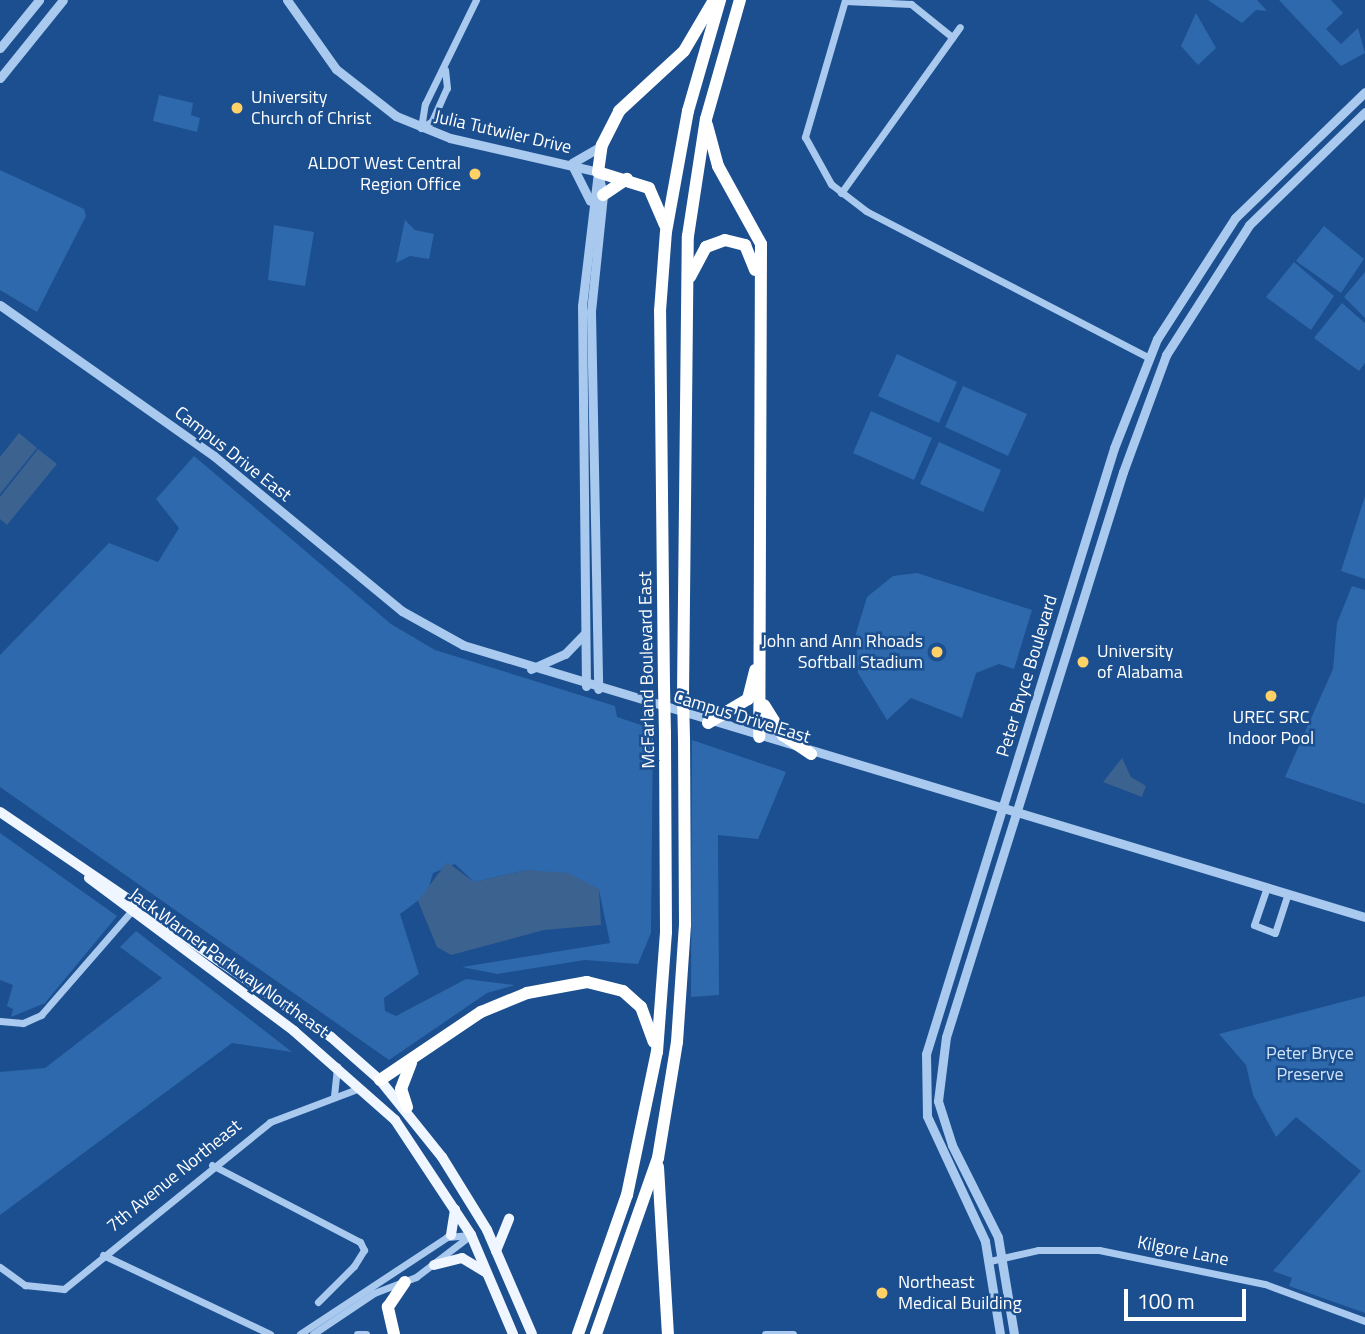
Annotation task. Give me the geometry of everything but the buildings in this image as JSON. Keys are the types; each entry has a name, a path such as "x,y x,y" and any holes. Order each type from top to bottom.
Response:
{"highway":[{"path":"666,232 657,196 627,179 598,172 602,145 619,111 684,51 714,0"},
{"name":"McFarland Boulevard East","path":"578,1334 627,1195 657,1052 666,858 660,311 666,232 688,111 720,0"},
{"name":"McFarland Boulevard East","path":"596,1334 658,1158 678,1031 685,859 685,290 706,119 740,0"},
{"path":"706,119 718,166 750,215 761,244 762,702 758,737"},
{"path":"603,195 627,179"},
{"path":"685,290 700,254 715,242 734,240 752,253 755,684 758,737"},
{"path":"708,723 739,708 755,684"},
{"path":"762,702 777,728 811,754"},
{"path":"380,1080 412,1061 481,1012 527,993 587,982 623,991 641,1007 657,1052"},
{"path":"407,1107 401,1089 412,1061"},
{"path":"658,1158 668,1334"},
{"path":"394,1334 388,1307 405,1282"}],"main road":[{"name":"Jack Warner Parkway Northeast","path":"0,812 380,1080 407,1107 487,1230 532,1334"},
{"name":"Jack Warner Parkway Northeast","path":"242,983 363,1087 411,1139 471,1235 513,1334"},
{"name":"7th Avenue Northeast","path":"363,1087 380,1080"},
{"path":"451,1236 454,1207"},
{"path":"496,1251 509,1218"},
{"path":"471,1235 487,1230"},
{"path":"434,1265 462,1258 489,1275"}],"street":[{"path":"0,48 39,0"},
{"path":"0,78 63,0"},
{"name":"Julia Tutwiler Drive","path":"287,0 348,81 421,128 598,172"},
{"path":"421,128 425,104 445,70 476,0"},
{"path":"952,37 911,4 845,1 805,137 841,192 1149,358"},
{"path":"841,192 960,26"},
{"path":"421,128 432,121 447,88 445,70"},
{"name":"Peter Bryce Boulevard","path":"1000,1334 990,1261 970,1205 931,1132 923,1078 1114,448 1149,358 1194,273 1235,218 1365,92"},
{"path":"1356,99 1365,111"},
{"name":"Peter Bryce Boulevard","path":"1014,1334 1004,1257 981,1195 943,1124 937,1082 1016,812 1167,355 1249,225 1365,111"},
{"path":"591,208 587,185 570,163 602,145"},
{"path":"598,172 603,195 591,312 598,690"},
{"path":"586,686 582,306 591,208 598,172"},
{"name":"Campus Drive East","path":"0,305 214,456 402,611 448,638 530,670 811,754 1004,808 1365,917"},
{"path":"530,670 565,654 584,634"},
{"path":"1267,887 1254,925 1275,933 1288,893"},
{"path":"0,1021 23,1023 41,1015 134,907"},
{"path":"334,1096 337,1065"},
{"name":"7th Avenue Northeast","path":"0,1267 25,1285 54,1292 70,1286 103,1255 212,1165 271,1122 363,1087"},
{"path":"212,1165 364,1250 317,1302"},
{"path":"300,1334 451,1236 471,1235"},
{"path":"314,1334 356,1303 405,1282 434,1265 471,1235"},
{"name":"Kilgore Lane","path":"990,1261 1065,1247 1100,1250 1265,1284 1365,1321"},
{"path":"103,1255 270,1334"},
{"path":"357,1334 366,1334"},
{"path":"765,1334 793,1334"}],"green space":[{"path":"1208,0 1257,0 1267,11 1256,10 1242,23"},
{"path":"1279,0 1331,0 1343,13 1326,29 1341,44 1358,28 1365,53 1341,66"},
{"path":"1196,13 1216,48 1198,65 1181,46"},
{"path":"159,95 193,103 191,115 200,118 197,132 153,121"},
{"path":"0,170 84,209 86,216 37,312 0,290"},
{"path":"405,220 415,230 434,234 429,259 410,256 396,263"},
{"path":"274,225 314,232 305,286 268,280"},
{"path":"1324,226 1364,259 1341,293 1296,261"},
{"path":"1294,262 1334,296 1311,330 1266,297"},
{"path":"1365,272 1365,318 1344,297"},
{"path":"1342,303 1365,323 1365,363 1359,371 1314,338"},
{"path":"897,354 957,382 939,423 878,396"},
{"path":"963,386 1027,414 1008,456 945,427"},
{"path":"871,411 932,438 914,480 853,453"},
{"path":"939,442 1001,470 983,512 920,484"},
{"path":"194,456 391,624 435,650 615,706 617,717 653,729 651,933 638,964 585,960 497,974 462,967 610,943 599,890 527,870 474,882 455,864 433,873 427,894 400,914 419,974 384,998 385,1011 396,1016 466,979 515,985 487,993 389,1060 0,787 0,655 109,543 158,562 179,528 156,499"},
{"path":"1365,496 1365,579 1341,571"},
{"name":"John and Ann Rhoads Softball Stadium","path":"917,573 1032,610 1014,669 999,664 976,673 962,718 911,698 887,720 858,673 856,633 867,597 893,576"},
{"path":"1352,586 1365,590 1365,804 1285,777 1333,669 1337,623"},
{"path":"692,740 786,772 758,839 718,835 719,995 691,997"},
{"path":"0,833 117,916 45,1003 11,1017 13,1009 7,1006 13,985 0,980"},
{"path":"136,931 292,1052 232,1043 0,1215 0,1072 45,1068 162,978 120,947"},
{"name":"Peter Bryce Preserve","path":"1365,996 1365,1313 1289,1286 1292,1278 1273,1271 1361,1171 1296,1117 1276,1137 1253,1095 1246,1065 1219,1034"}],"shaded area":[{"path":"19,433 37,448 0,494 0,457"},
{"path":"38,449 57,464 7,525 0,519 0,497"},
{"path":"1122,758 1131,777 1146,786 1142,797 1103,782"},
{"path":"447,862 474,882 527,870 568,873 599,889 601,925 544,930 451,955 437,947 418,901"}],"place":[{"name":"University Church of Christ","path":"237,108"},
{"name":"ALDOT West Central Region Office","path":"475,174"},
{"name":"John and Ann Rhoads Softball Stadium","path":"937,652"},
{"name":"University of Alabama","path":"1083,662"},
{"name":"UREC SRC Indoor Pool","path":"1271,696"},
{"name":"Northeast Medical Building","path":"882,1293"}]}
